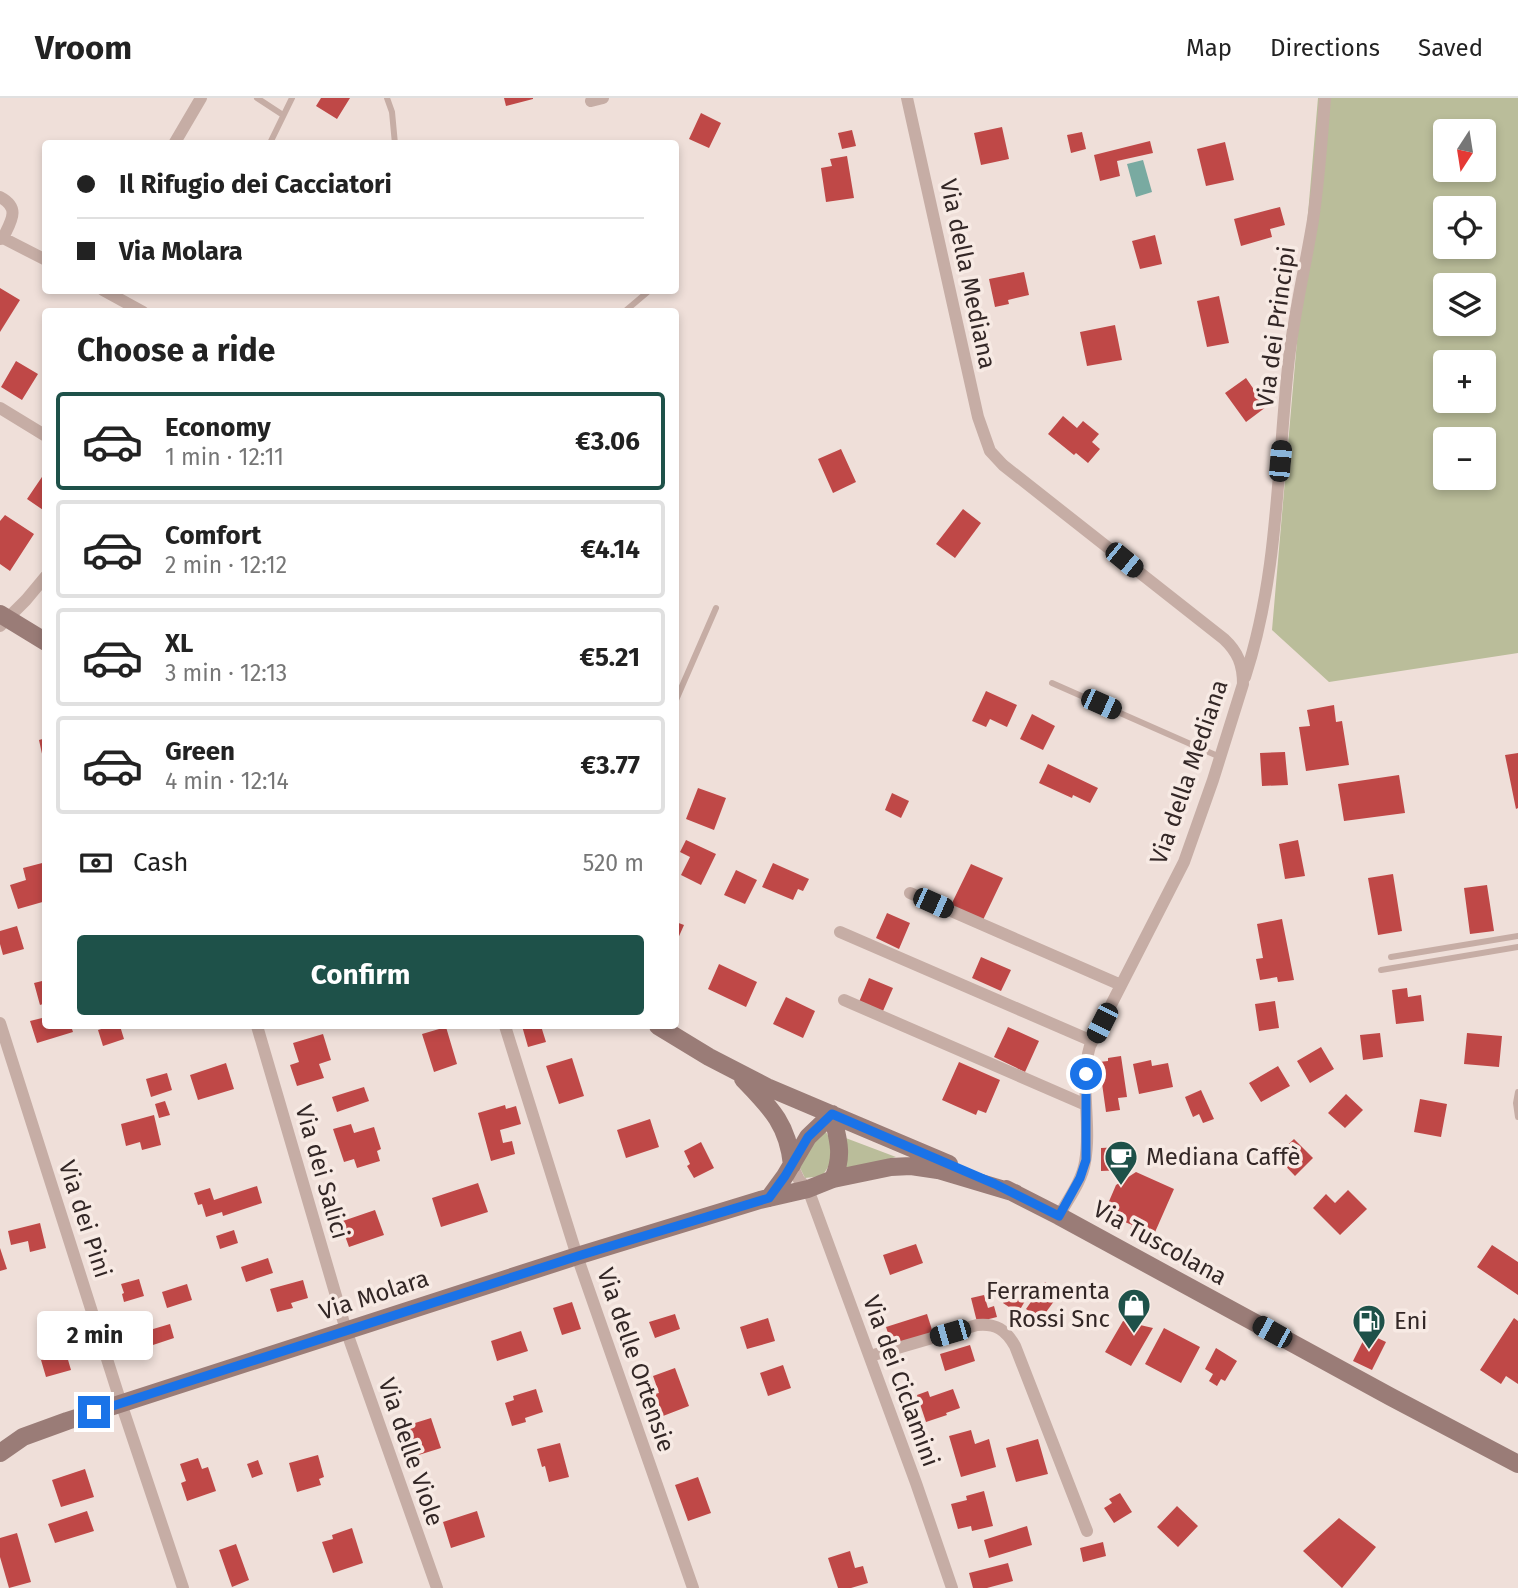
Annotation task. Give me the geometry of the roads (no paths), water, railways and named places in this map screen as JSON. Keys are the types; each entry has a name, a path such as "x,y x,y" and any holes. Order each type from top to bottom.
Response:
{"main road":[{"path":"3,619 42,640"},
{"name":"Via Tuscolana","path":"664,1029 779,1093 1015,1193 1518,1464"},
{"path":"734,1070 778,1118 788,1141 792,1165"},
{"path":"769,1198 808,1137 832,1114"},
{"path":"832,1114 840,1153 833,1179"},
{"name":"Via Molara","path":"3,1449 32,1434 121,1403 578,1256 769,1198 808,1189 833,1179 891,1167 911,1166 938,1170 1015,1193"}],"street":[{"path":"176,140 201,98"},
{"name":"Via della Mediana","path":"907,98 978,417 990,451 1003,465 1230,644 1241,664 1243,684 1192,842 1092,1041 1086,1061 1084,1166 1078,1183 1059,1216"},
{"name":"Via dei Principi","path":"1243,684 1258,635 1268,582 1290,350 1316,197 1325,98"},
{"path":"0,197 10,204 13,213 1,238 42,258"},
{"path":"110,294 136,308"},
{"path":"0,408 42,434"},
{"path":"3,619 42,580"},
{"path":"910,893 1121,985"},
{"path":"840,932 1092,1041"},
{"path":"844,1000 1086,1105"},
{"name":"Via dei Pini","path":"0,1023 183,1588"},
{"name":"Via dei Salici","path":"258,1029 346,1330"},
{"name":"Via delle Ortensie","path":"506,1029 578,1256 692,1588"},
{"name":"Via dei Ciclamini","path":"792,1165 799,1180 808,1189 953,1588"},
{"path":"870,1356 977,1325 987,1324 1002,1329 1015,1346 1087,1531"},
{"name":"Via delle Viole","path":"346,1330 437,1588"}],"lane":[{"path":"257,98 283,115"},
{"path":"271,140 292,98"},
{"path":"387,98 392,112 395,140"},
{"path":"629,308 645,294"},
{"path":"679,693 716,608"},
{"path":"1052,683 1221,757"},
{"path":"1391,957 1518,936"},
{"path":"1381,970 1518,947"},
{"path":"1518,1092 1518,1118"}],"water":[{"path":"1143,160 1152,192 1136,197 1127,164"}],"place":[{"name":"Mediana Caffè","path":"1121,1187"},
{"name":"Ferramenta Rossi Snc","path":"1134,1335"},
{"name":"Eni","path":"1369,1351"}]}
